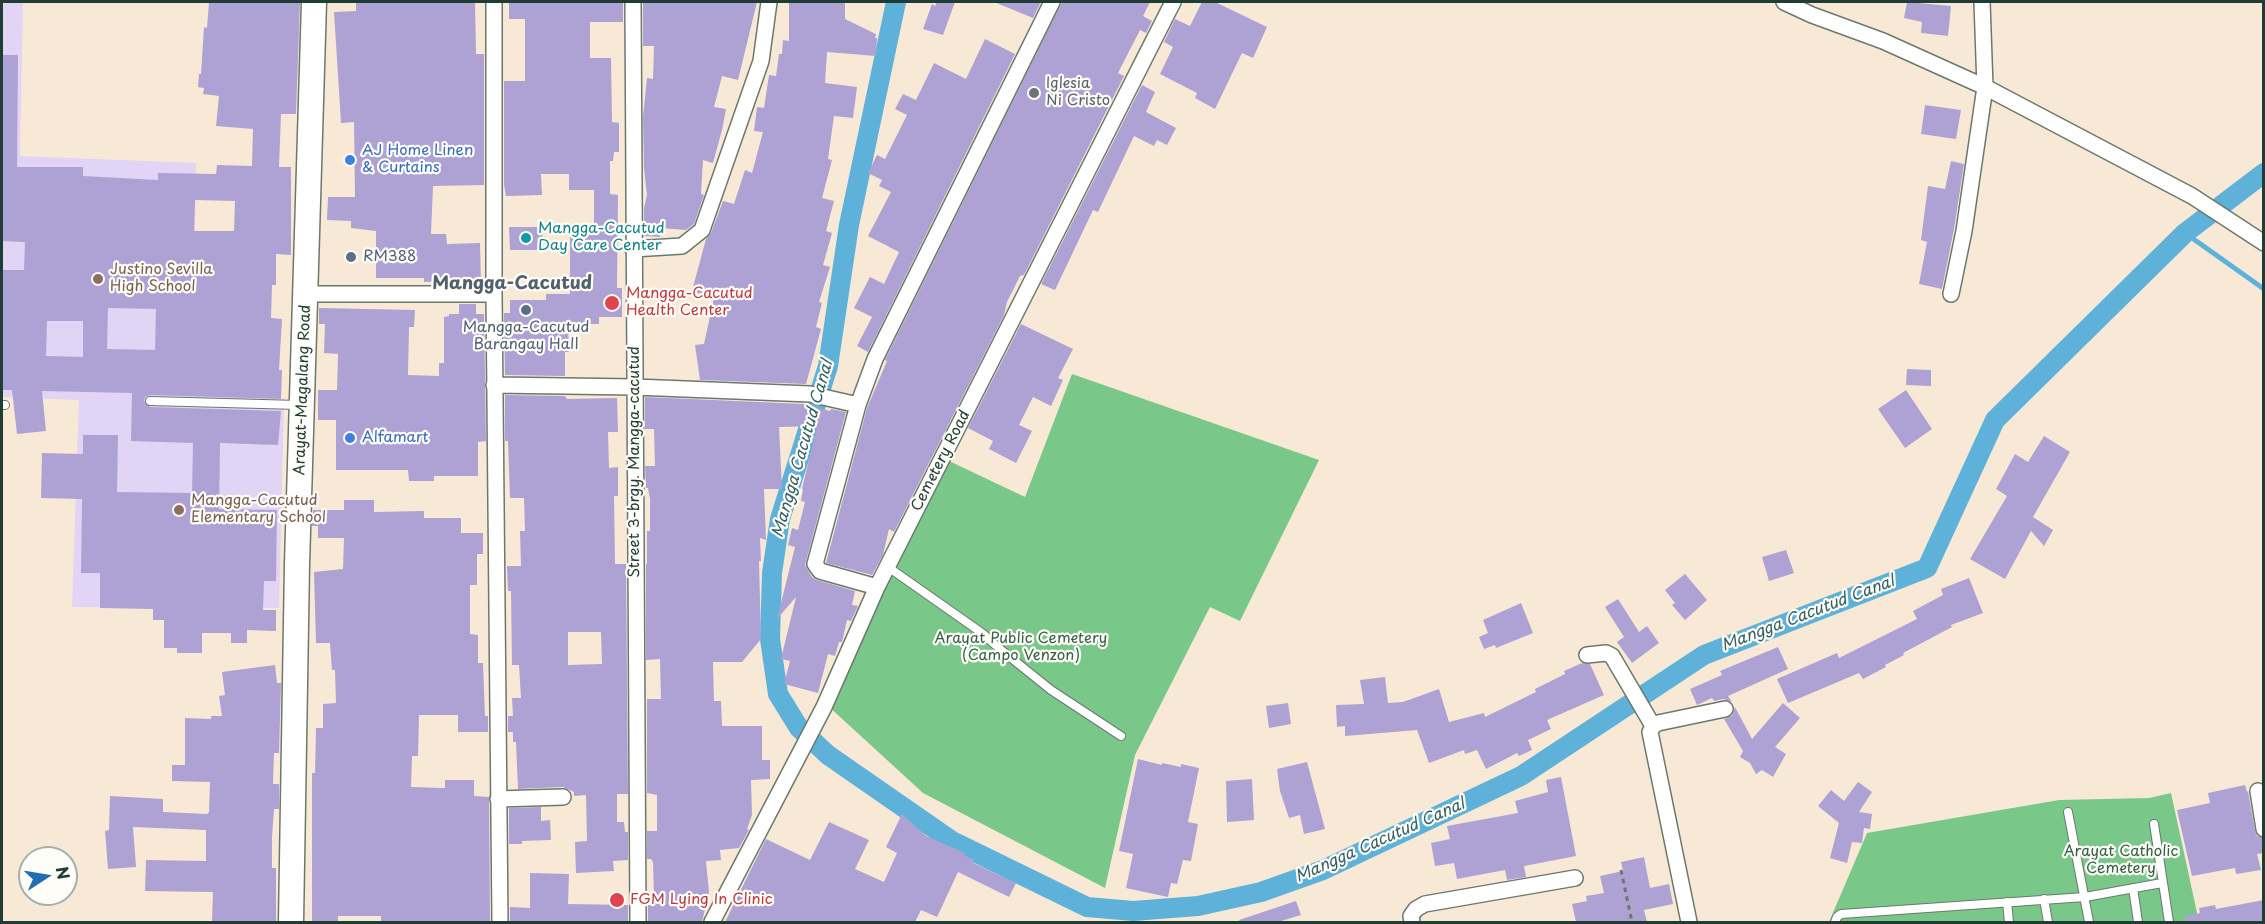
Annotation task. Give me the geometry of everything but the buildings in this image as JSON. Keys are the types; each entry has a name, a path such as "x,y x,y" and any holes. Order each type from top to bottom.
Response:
{"main road":[{"name":"Arayat-Magalang Road","path":"291,922 301,405 314,2"}],"street":[{"path":"494,2 494,385 500,922"},
{"name":"Street 3-brgy. Mangga-cacutud","path":"633,2 638,922"},
{"path":"633,249 682,246 702,230 761,61 769,2"},
{"path":"877,587 820,571 815,564 858,405 875,359 1052,2"},
{"name":"Cemetery Road","path":"712,922 802,750 877,587 1173,2"},
{"path":"1784,2 1815,8 1985,87 2192,196 2264,243"},
{"path":"1951,294 1964,231 1985,87 1982,2"},
{"path":"306,294 494,294"},
{"path":"494,385 635,387 810,394 858,405"},
{"path":"1587,655 1606,653 1612,656 1650,722 1650,732 1689,922"},
{"path":"1650,722 1658,723 1725,709"},
{"path":"2258,791 2264,829"},
{"path":"498,799 563,797"},
{"path":"1412,922 1411,916 1416,909 1425,904 1575,878"}],"lane":[{"path":"150,401 301,405"},
{"path":"888,567 982,633 1051,690 1121,736"},
{"path":"2068,812 2090,922"},
{"path":"2154,824 2169,922"},
{"path":"1835,922 1842,914 2085,897 2162,883"},
{"path":"2133,888 2138,922"},
{"path":"2044,899 2048,922"},
{"path":"2007,902 2009,922"}],"path":[{"path":"1621,870 1632,922"}],"shaded area":[{"path":"2,2 23,2 20,156 196,163 193,395 284,399 279,608 72,607 79,400 2,397"}],"green space":[{"name":"Arayat Public Cemetery (Campo Venzon)","path":"1072,374 1319,460 1240,621 1210,607 1135,755 1105,888 923,793 827,705 947,460 1025,497"},
{"name":"Arayat Catholic Cemetery","path":"2171,793 2199,922 1829,922 1867,833 2059,800 2149,798"}],"waterway":[{"name":"Mangga Cacutud Canal","path":"896,2 849,225 828,366 780,519 772,573 770,639 778,694 799,728 828,755 952,841 1087,907 1133,911 1198,906 1261,892 1323,870 1521,776 1704,655 1927,568 1995,420 2185,233 2264,173"},
{"path":"2185,233 2264,289"}],"place":[{"name":"Iglesia Ni Cristo","path":"1034,93"},
{"name":"AJ Home Linen & Curtains","path":"350,160"},
{"name":"Mangga-Cacutud Day Care Center","path":"526,238"},
{"name":"RM388","path":"351,257"},
{"name":"Justino Sevilla High School","path":"98,279"},
{"name":"Mangga-Cacutud Health Center","path":"612,303"},
{"name":"Mangga-Cacutud Barangay Hall","path":"526,310"},
{"name":"Alfamart","path":"350,438"},
{"name":"Mangga-Cacutud Elementary School","path":"179,510"},
{"name":"FGM Lying In Clinic","path":"617,900"}],"district":[{"name":"Mangga-Cacutud","path":"512,284"}]}
